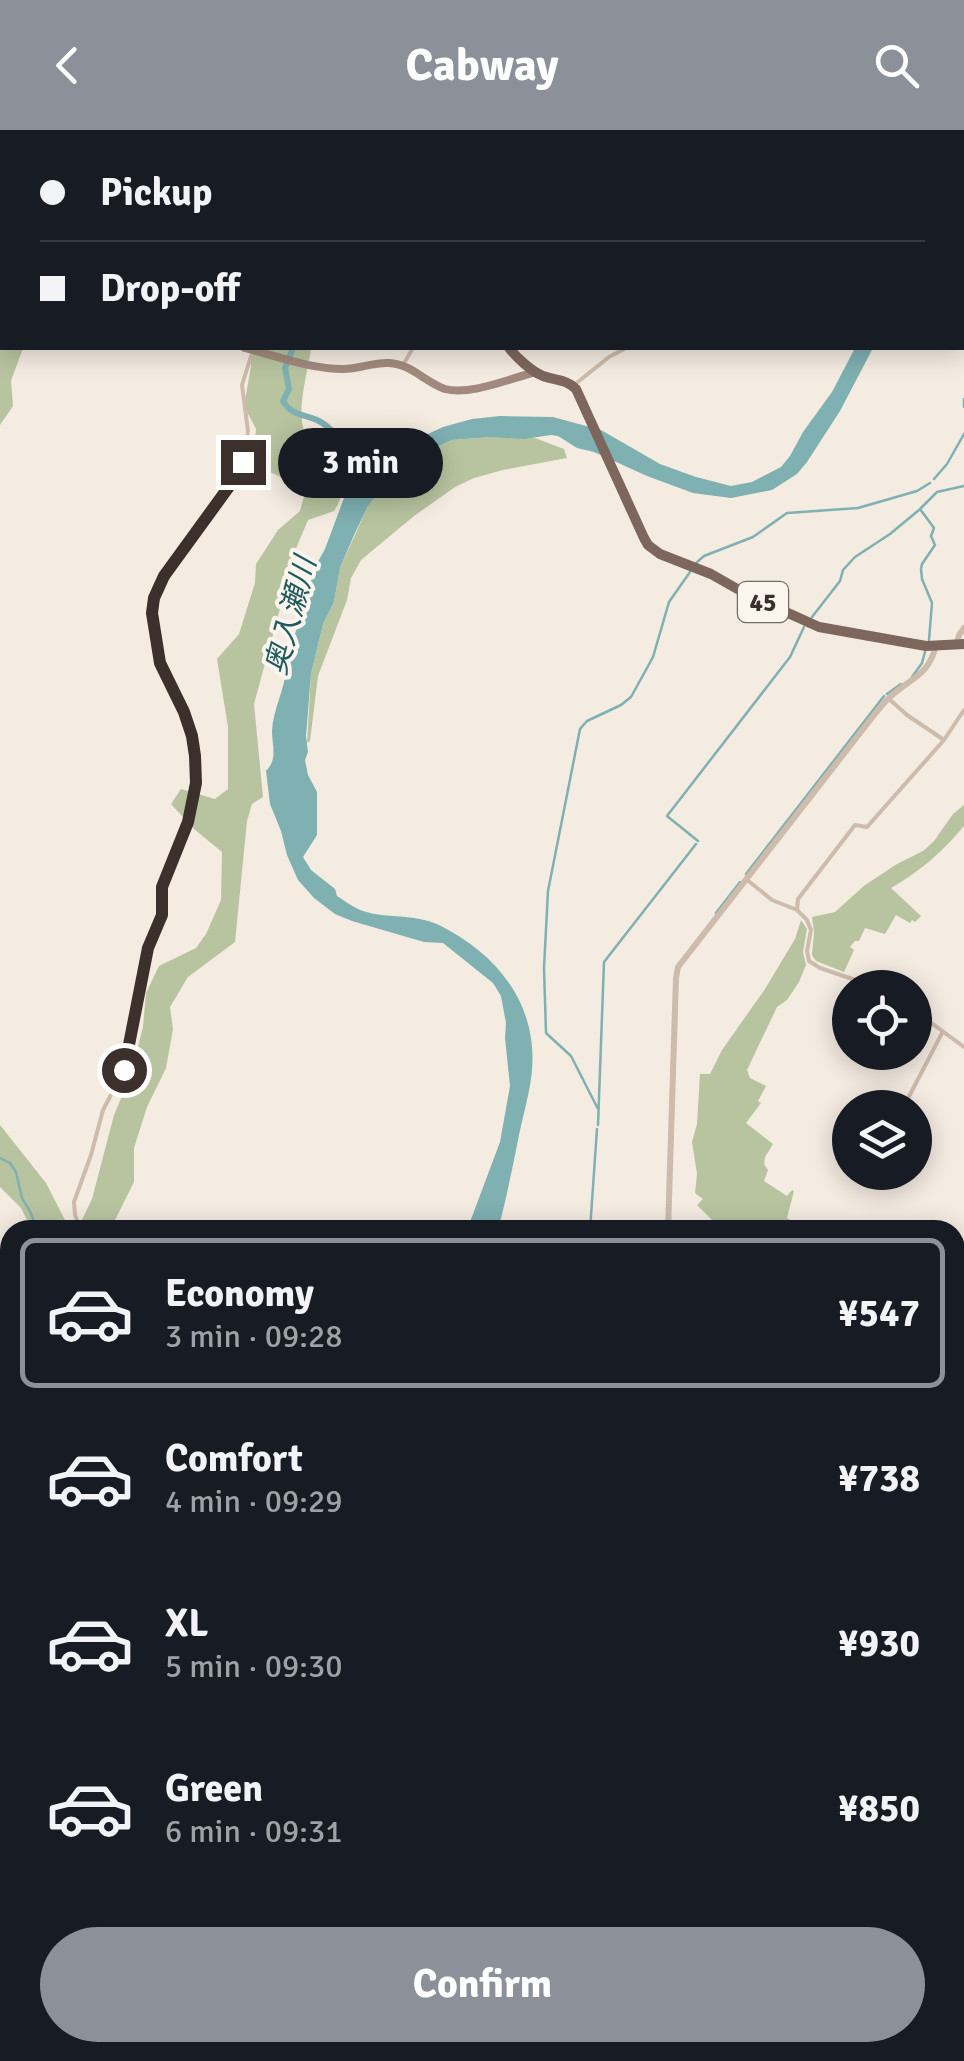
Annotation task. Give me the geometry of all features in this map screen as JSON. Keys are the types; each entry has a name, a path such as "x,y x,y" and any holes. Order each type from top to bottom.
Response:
{"main road":[{"path":"253,350 340,369 386,362 403,365 440,387 460,390 536,372"},
{"path":"510,350 540,376 574,385"},
{"name":"45","path":"574,385 647,544 660,554 711,574 819,627 926,646 960,644"}],"street":[{"path":"77,1220 74,1202 103,1110 124,1070 148,948 162,915 162,887 188,822 196,783 192,736 160,663 152,613 154,598 164,576 243,462 248,431 242,385 249,350"},
{"path":"403,365 412,350"},
{"path":"574,385 622,350"},
{"path":"960,644 959,635 964,628"},
{"path":"668,1220 677,971 888,698 921,675 936,646"},
{"path":"888,698 944,740"},
{"path":"797,910 798,899 856,824 867,827 944,740 964,710"},
{"path":"746,879 807,920 811,930 809,961 832,972"},
{"path":"932,1025 964,1047"},
{"path":"912,1090 942,1033"}],"green space":[{"path":"0,350 22,350 11,381 13,406 0,425"},
{"path":"250,350 311,350 302,401 304,429 318,447 343,451 343,490 334,511 308,520 297,546 254,704 263,797 252,804 247,821 235,942 188,977 170,1007 173,1029 166,1068 147,1107 134,1148 134,1182 115,1220 82,1220 92,1199 114,1115 131,1075 143,1027 146,993 159,966 196,948 221,900 222,852 171,804 181,789 215,799 228,789 228,727 217,659 239,634 255,583 256,564 278,530 300,511 305,493 253,464 256,429 244,406"},
{"path":"535,438 564,449 567,458 503,470 455,487 361,560 351,578 347,600 318,676 307,743 311,674 323,624 334,602 340,568 368,506 395,472 417,456 452,440"},
{"path":"964,805 964,826 956,836 922,868 891,888 921,916 910,923 896,915 885,934 865,928 859,941 850,947 854,950 845,970 816,961 812,955 812,917 835,912 865,885 923,851"},
{"path":"801,920 807,929 803,952 806,965 787,1000 777,1007 747,1070 750,1078 766,1086 758,1101 761,1103 746,1123 773,1144 765,1157 768,1170 764,1181 787,1196 794,1191 787,1218 790,1220 712,1220 697,1205 703,1199 695,1193 697,1174 692,1142 700,1074 710,1074 795,939"},
{"path":"0,1125 46,1183 65,1220 27,1220 0,1187"}],"water":[{"path":"854,350 872,350 807,462 797,474 772,490 731,498 693,493 577,448 558,436 452,440 417,456 395,472 368,506 354,535 340,568 334,602 323,624 311,674 305,760 317,792 317,835 303,857 311,870 335,889 337,896 356,908 429,921 461,937 498,968 522,1007 532,1054 531,1079 501,1219 471,1220 500,1142 510,1086 501,996 493,983 443,943 424,942 352,921 314,898 298,880 270,804 266,771 273,757 273,722 286,664 315,567 344,498 369,470 417,439 443,427 500,416 553,417 601,430 660,464 696,477 731,486 752,482 781,467 832,392"}],"waterway":[{"path":"292,350 285,368 289,389 283,401 294,412 317,420 335,435 344,454 350,499"},
{"path":"964,399 964,407"},
{"path":"934,479 964,434"},
{"path":"696,563 704,556 753,537 787,513 858,508 917,491 930,483"},
{"path":"937,492 964,486"},
{"path":"929,640 932,603 921,569 935,545 931,536 934,528 920,509 936,493"},
{"path":"812,617 855,557 919,510"},
{"path":"598,1109 571,1056 546,1033 548,891 580,729 587,721 631,697 653,657 669,602 690,572"},
{"path":"698,841 667,816 790,657 804,627"},
{"path":"912,677 925,652"},
{"path":"887,694 901,684"},
{"path":"746,874 884,696"},
{"path":"598,1125 604,962 696,844"},
{"path":"716,913 740,882"},
{"path":"591,1220 597,1129"},
{"path":"0,1158 16,1172 22,1198 33,1220"}],"route":[{"path":"124,1070 138,988 151,938 162,915 162,887 188,822 196,783 192,736 160,663 152,613 154,598 164,576 243,462"}],"water label":[{"name":"奥入瀬川","path":"291,616"}]}
